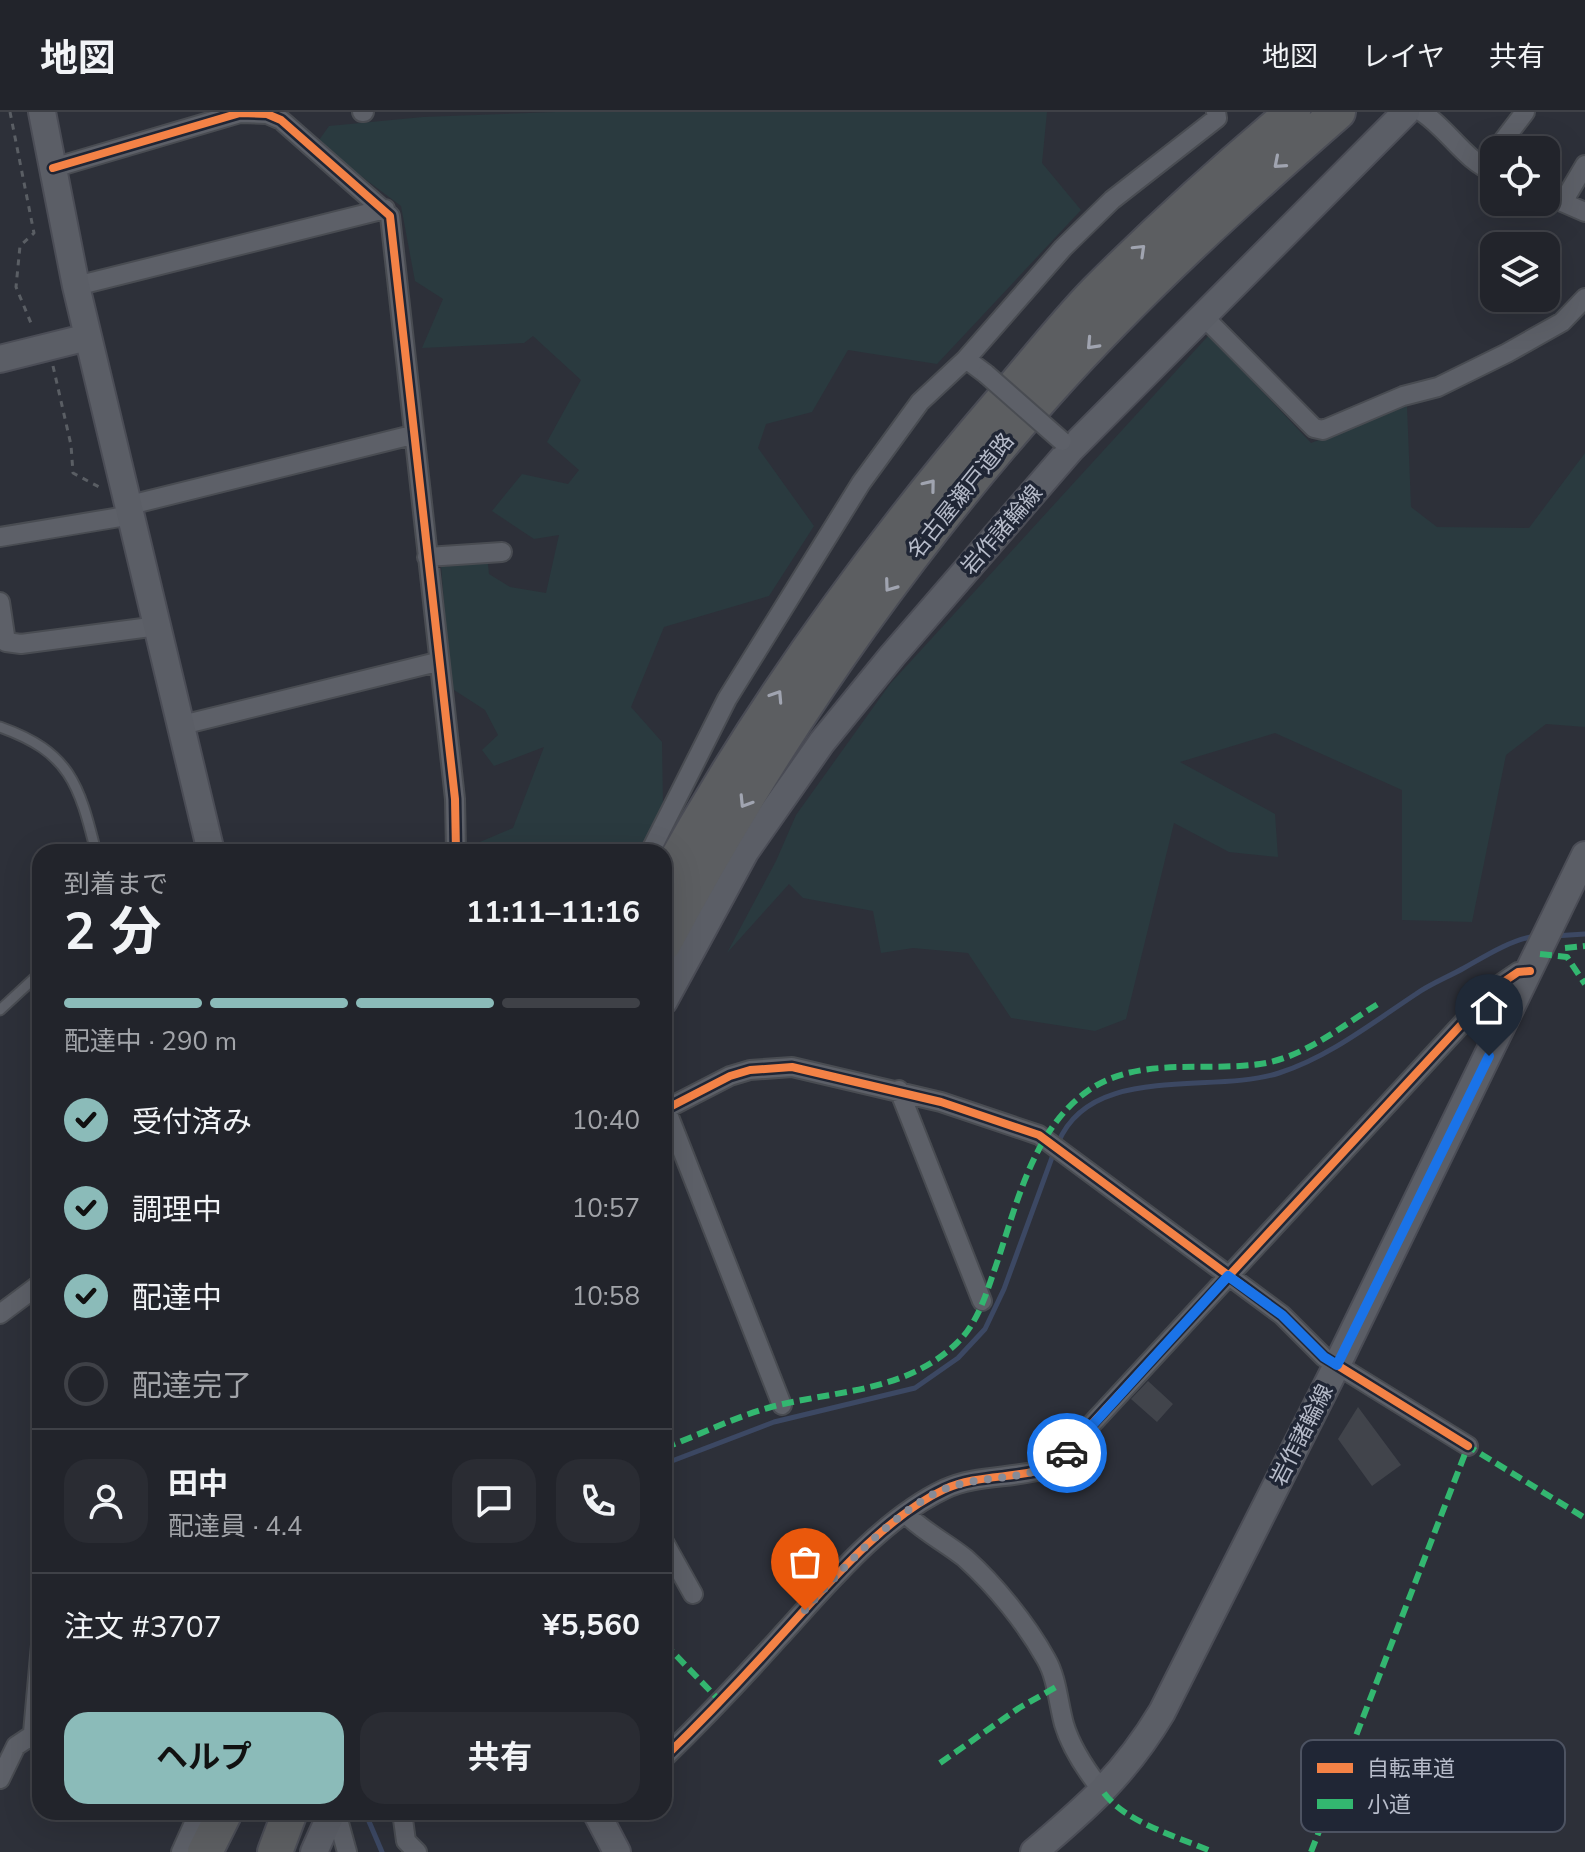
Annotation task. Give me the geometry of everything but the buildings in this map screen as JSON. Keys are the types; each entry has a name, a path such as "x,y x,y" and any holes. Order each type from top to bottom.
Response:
{"highway":[{"name":"名古屋瀬戸道路","path":"672,869 749,739 817,635 942,470 1094,294 1217,176 1293,112"},
{"name":"名古屋瀬戸道路","path":"672,928 708,860 843,650 967,487 1046,393 1119,315 1239,198 1338,112"},
{"path":"205,1852 221,1820"},
{"path":"275,1852 287,1820"}],"main road":[{"path":"42,112 126,513 158,626 209,844"},
{"name":"岩作諸輪線","path":"672,986 745,852 822,742 1066,445 1406,112"},
{"path":"0,359 88,337"},
{"name":"岩作諸輪線","path":"1034,1852 1104,1793 1141,1747 1162,1712 1337,1365 1585,855"},
{"path":"314,1852 330,1820"},
{"path":"603,1820 617,1852"}],"street":[{"path":"654,844 727,699 861,483 920,402 966,359 1112,200 1217,118 1216,112"},
{"path":"1422,112 1480,152"},
{"path":"1508,136 1525,112"},
{"path":"53,168 238,113 267,114 281,120 390,216 437,662 455,799 456,844"},
{"path":"1560,192 1585,165"},
{"path":"1560,200 1585,212"},
{"path":"76,286 385,209"},
{"path":"1202,315 1314,428 1323,430 1403,396 1438,387 1507,353 1562,322 1585,298"},
{"path":"966,359 1066,445"},
{"path":"0,537 126,513 412,435"},
{"path":"427,557 502,552"},
{"path":"0,602 6,642 21,644 158,626"},
{"path":"182,725 437,662"},
{"path":"672,1750 721,1702 846,1565 906,1514 953,1486 1032,1474 1052,1467 1496,987 1536,961"},
{"path":"672,1105 730,1076 768,1067 792,1067 899,1090 996,1118 1045,1138 1282,1315 1324,1357 1468,1446"},
{"path":"899,1090 982,1301"},
{"path":"672,1127 782,1405"},
{"path":"0,1314 32,1291"},
{"path":"906,1514 924,1532 965,1559 994,1588 1036,1643 1053,1673 1068,1735 1090,1777 1104,1793"},
{"path":"672,1556 693,1594"},
{"path":"0,1779 16,1746 32,1740"},
{"path":"181,1852 195,1820"},
{"path":"337,1820 347,1852"},
{"path":"403,1820 406,1841 417,1852"}],"lane":[{"path":"0,727 32,738 52,752 69,773 81,795 94,844"},
{"path":"0,1010 32,980"}],"path":[{"path":"10,112 34,233 20,246 16,287 42,350 57,371 73,473 103,489 126,513"}],"shaded area":[{"path":"556,112 1047,112 1042,163 1081,210 937,364 848,350 812,412 766,424 758,448 814,526 769,596 664,627 631,707 662,742 663,805 643,844 475,844 513,828 544,747 494,766 482,750 498,735 485,710 451,688 441,566 460,544 486,546 489,574 510,587 546,593 559,535 534,539 492,511 522,474 568,484 579,470 547,442 581,380 533,336 524,343 422,348 443,299 415,281 401,206 317,143 329,126 423,117"},
{"path":"1209,335 1311,443 1407,406 1411,507 1437,527 1529,528 1585,453 1585,727 1546,724 1506,755 1472,922 1402,920 1402,790 1275,733 1180,762 1275,814 1278,857 1229,852 1174,823 1126,1019 1095,1031 1011,1018 968,953 913,948 881,953 873,911 803,898 789,884 727,953 776,861 796,815 890,684"}],"waterway":[{"path":"1554,936 1585,934"},
{"path":"1058,1143 1074,1118 1097,1101 1124,1091 1251,1079 1297,1066 1350,1038 1427,987 1499,949 1536,936"},
{"path":"672,1461 774,1422 915,1388 958,1358 985,1329 1004,1289 1054,1152"},
{"path":"368,1820 382,1852"}],"marked path":[{"path":"1565,948 1585,946"},
{"path":"1540,954 1567,957 1585,984"},
{"path":"672,1445 771,1407 892,1381 915,1372 957,1343 970,1328 983,1302 1018,1198 1039,1149 1052,1127 1089,1090 1108,1079 1150,1069 1239,1066 1276,1061 1322,1040 1378,1004"},
{"path":"1354,1740 1468,1446 1585,1518"},
{"path":"672,1651 721,1702"},
{"path":"940,1763 1019,1708 1056,1687"},
{"path":"1104,1793 1139,1821 1213,1852"},
{"path":"1311,1852 1319,1832"}],"cycle path":[{"path":"53,168 240,113 267,114 281,120 390,216 455,799 456,844"},
{"path":"672,1750 855,1556 899,1518 921,1502 957,1484 1052,1467 1496,987 1518,972 1530,971"},
{"path":"672,1106 730,1076 750,1070 792,1067 941,1102 1039,1135 1282,1315 1324,1357 1468,1446"}],"way so far":[{"path":"805,1610 846,1565 931,1496 953,1486 1032,1474 1052,1467 1067,1453"}],"route":[{"path":"1067,1453 1228,1276 1282,1315 1324,1357 1337,1365 1489,1056"}]}
